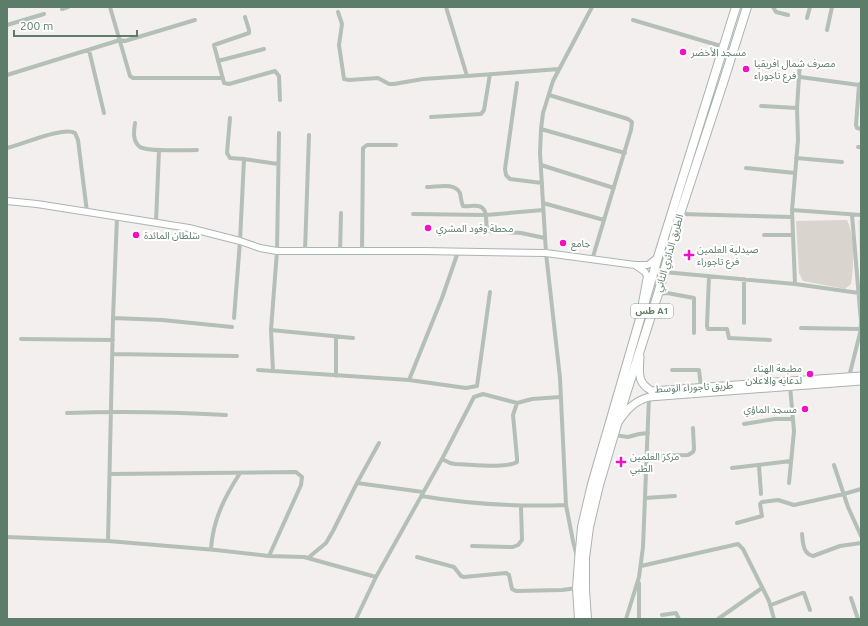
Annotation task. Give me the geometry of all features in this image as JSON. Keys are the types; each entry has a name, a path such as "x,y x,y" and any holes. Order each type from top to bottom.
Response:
{"highway":[{"name":"الطريق الدائري الثاني","path":"579,619 577,588 578,561 582,527 592,484 658,257 736,7"},
{"name":"الطريق الدائري الثاني","path":"587,619 584,590 585,558 589,527 599,485 641,343 658,294 680,214 747,7"},
{"path":"714,79 717,83 723,84"},
{"path":"707,102 716,106"}],"main road":[{"path":"7,201 117,216 189,228 240,241 260,248 277,251 546,253 635,265 648,264 658,257"},
{"path":"635,265 645,272 647,276 642,296 642,315"},
{"name":"طريق تاجوراء الوسط","path":"641,343 639,376 642,383 652,391 701,387 861,381"},
{"name":"طريق تاجوراء الوسط","path":"617,424 627,409 638,401 648,397 790,386 861,376"}],"street":[{"path":"62,9 68,7"},
{"path":"110,7 130,76 133,78 222,78"},
{"path":"446,7 467,76"},
{"path":"578,561 566,505 560,378 546,253 543,210 541,129 548,95 559,69 592,7"},
{"path":"773,7 776,12 788,16"},
{"path":"807,18 810,7"},
{"path":"827,30 832,7"},
{"path":"338,12 342,24 339,46 344,79 378,78 389,84 394,84 423,79 559,69"},
{"path":"7,25 44,14"},
{"path":"245,17 249,33 214,45 224,83 227,84 275,71 279,76 280,100"},
{"path":"7,75 120,40 125,41 195,20"},
{"path":"633,20 724,47"},
{"path":"218,61 264,49"},
{"path":"89,50 104,113"},
{"path":"795,284 792,210 798,140 797,108 800,61"},
{"path":"431,117 481,114 484,110 490,74"},
{"path":"800,77 860,84 856,125 857,128 861,129"},
{"path":"517,84 505,170 506,175 510,179 542,183"},
{"path":"548,95 631,120 633,125 592,260"},
{"path":"761,106 797,108"},
{"path":"230,118 228,156 230,158 278,164"},
{"path":"136,123 135,138 139,146 159,150 197,150"},
{"path":"541,129 625,153"},
{"path":"7,148 47,135 68,131 75,133 78,140 87,212"},
{"path":"273,371 271,330 277,251 279,133"},
{"path":"305,251 309,135"},
{"path":"362,251 363,148 367,145 396,145"},
{"path":"156,222 159,150"},
{"path":"796,158 842,162"},
{"path":"234,318 244,159"},
{"path":"541,165 614,188"},
{"path":"746,168 795,173"},
{"path":"427,187 447,186 455,188 460,194 462,206 478,206 483,208 486,215 488,231 521,233 545,238"},
{"path":"543,203 604,220"},
{"path":"413,214 486,215 543,210"},
{"path":"792,210 861,215"},
{"path":"340,252 341,213"},
{"path":"680,214 792,217"},
{"path":"849,377 860,329 859,284 852,215"},
{"path":"108,541 117,216"},
{"path":"764,235 793,235"},
{"path":"409,380 442,298 458,252"},
{"path":"663,272 795,284 859,293"},
{"path":"709,276 708,329 727,329 730,338 770,340"},
{"path":"744,279 744,323"},
{"path":"258,370 409,380 466,388 477,386 490,292"},
{"path":"658,294 667,293 694,298 694,333"},
{"path":"113,318 162,320 232,328"},
{"path":"801,328 860,329"},
{"path":"271,330 352,338"},
{"path":"336,336 336,376"},
{"path":"21,339 113,340"},
{"path":"112,354 237,356"},
{"path":"672,370 699,370 701,387"},
{"path":"789,483 794,442 790,386"},
{"path":"356,619 376,577 442,459 474,397 483,394 516,403 532,399 560,397"},
{"path":"626,619 641,566 648,433 648,397"},
{"path":"442,459 455,464 503,466 515,464 517,462 517,458 513,415 516,403"},
{"path":"67,413 111,411 226,415"},
{"path":"744,424 793,419"},
{"path":"647,456 688,455 693,452 693,428"},
{"path":"614,435 628,437 648,433"},
{"path":"308,558 326,543 379,443"},
{"path":"732,468 791,461"},
{"path":"834,465 849,511 861,536"},
{"path":"759,466 761,494"},
{"path":"110,474 296,472 302,477 301,485 269,556"},
{"path":"211,550 213,527 218,513 240,473"},
{"path":"357,483 479,504 521,507 566,505"},
{"path":"737,523 762,516 760,504 762,502 778,500 794,505 861,489"},
{"path":"645,498 675,496"},
{"path":"472,546 513,547 518,545 522,540 521,507"},
{"path":"802,534 806,552 813,556 840,546 861,543"},
{"path":"7,537 108,541 269,556 308,558 376,577"},
{"path":"641,566 738,544 742,548 771,605 774,619"},
{"path":"417,558 454,567 460,576 464,577 506,572 509,575 512,590 516,591 562,590 577,588"},
{"path":"639,577 639,619"},
{"path":"718,619 762,588"},
{"path":"771,605 804,593 810,610"},
{"path":"851,598 858,619"},
{"path":"662,615 676,612 680,619"}],"shaded area":[{"path":"847,220 853,243 853,268 851,284 845,289 803,281 799,273 796,221"},
{"path":"858,220 861,220 861,282"}],"place":[{"name":"مسجد الأخضر","path":"683,52"},
{"name":"مصرف شمال افريقيا فرع تاجوراء","path":"746,69"},
{"name":"محطة وقود المشري","path":"428,228"},
{"name":"سلطان المائدة","path":"136,235"},
{"name":"جامع","path":"563,243"},
{"name":"صيدلية العلمين فرع تاجوراء","path":"689,255"},
{"name":"مطبعة الهناء لدعايه والاعلان","path":"810,374"},
{"name":"مسجد الماؤي","path":"805,409"},
{"name":"مركز العلمين الطبي","path":"621,462"}]}
